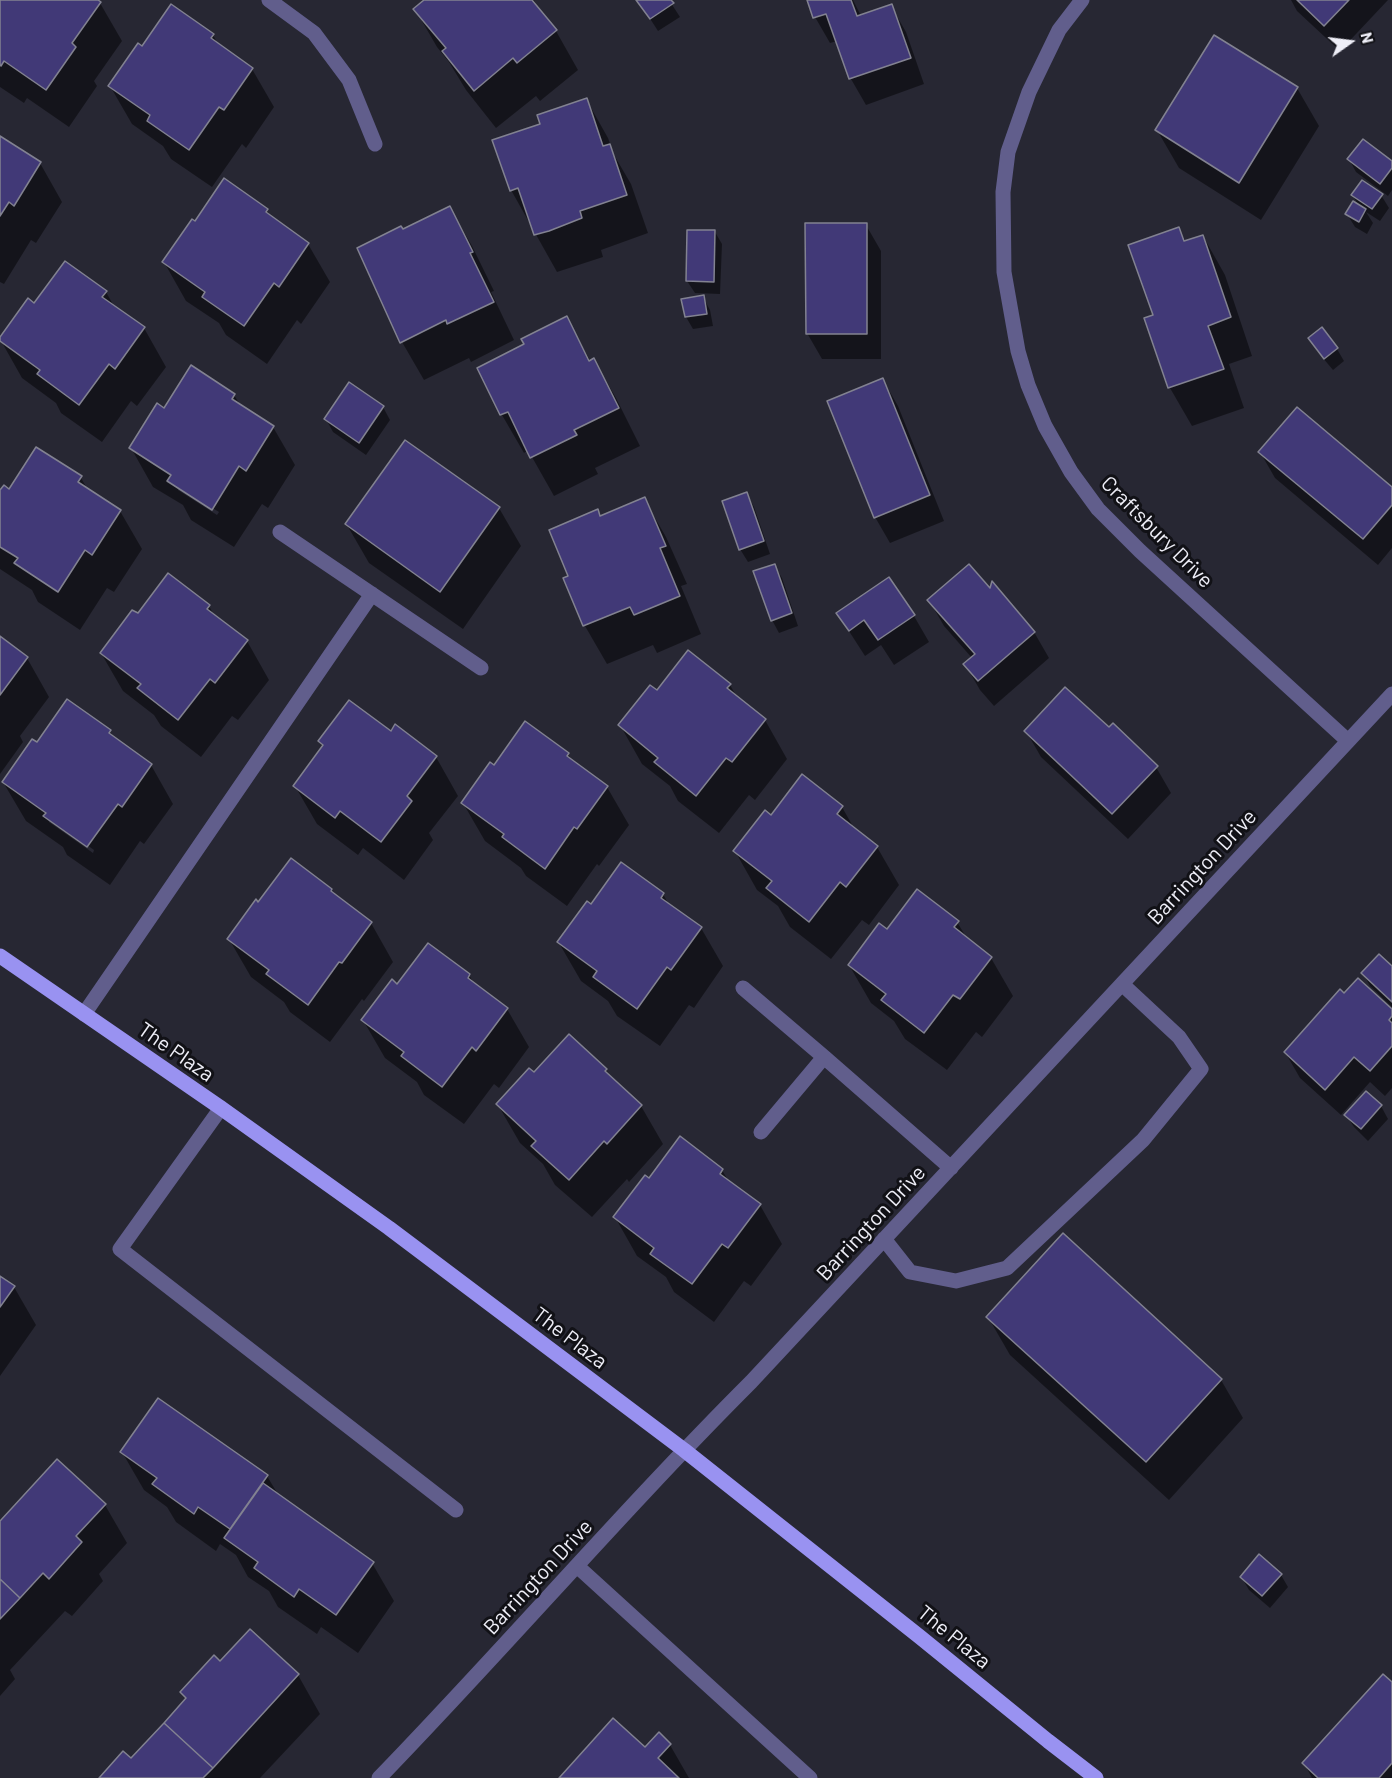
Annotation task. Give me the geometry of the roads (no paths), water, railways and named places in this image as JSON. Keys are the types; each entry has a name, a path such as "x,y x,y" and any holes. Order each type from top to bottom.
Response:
{"main road":[{"name":"The Plaza","path":"0,956 389,1228 684,1450 1096,1778"}],"street":[{"path":"269,0 314,33 349,80 375,144"},
{"name":"Craftsbury Drive","path":"1082,0 1059,30 1029,92 1008,152 1003,192 1004,272 1018,351 1028,385 1046,426 1071,472 1098,509 1140,551 1348,741"},
{"path":"280,532 481,668"},
{"path":"84,1014 372,594"},
{"name":"Barrington Drive","path":"379,1778 1392,694"},
{"path":"884,1239 910,1272 956,1281 1007,1268 1143,1140 1201,1070 1179,1037 1122,984"},
{"path":"742,988 951,1168"},
{"path":"761,1132 824,1057"},
{"path":"220,1108 120,1249 456,1510"},
{"path":"577,1566 810,1778"}]}
